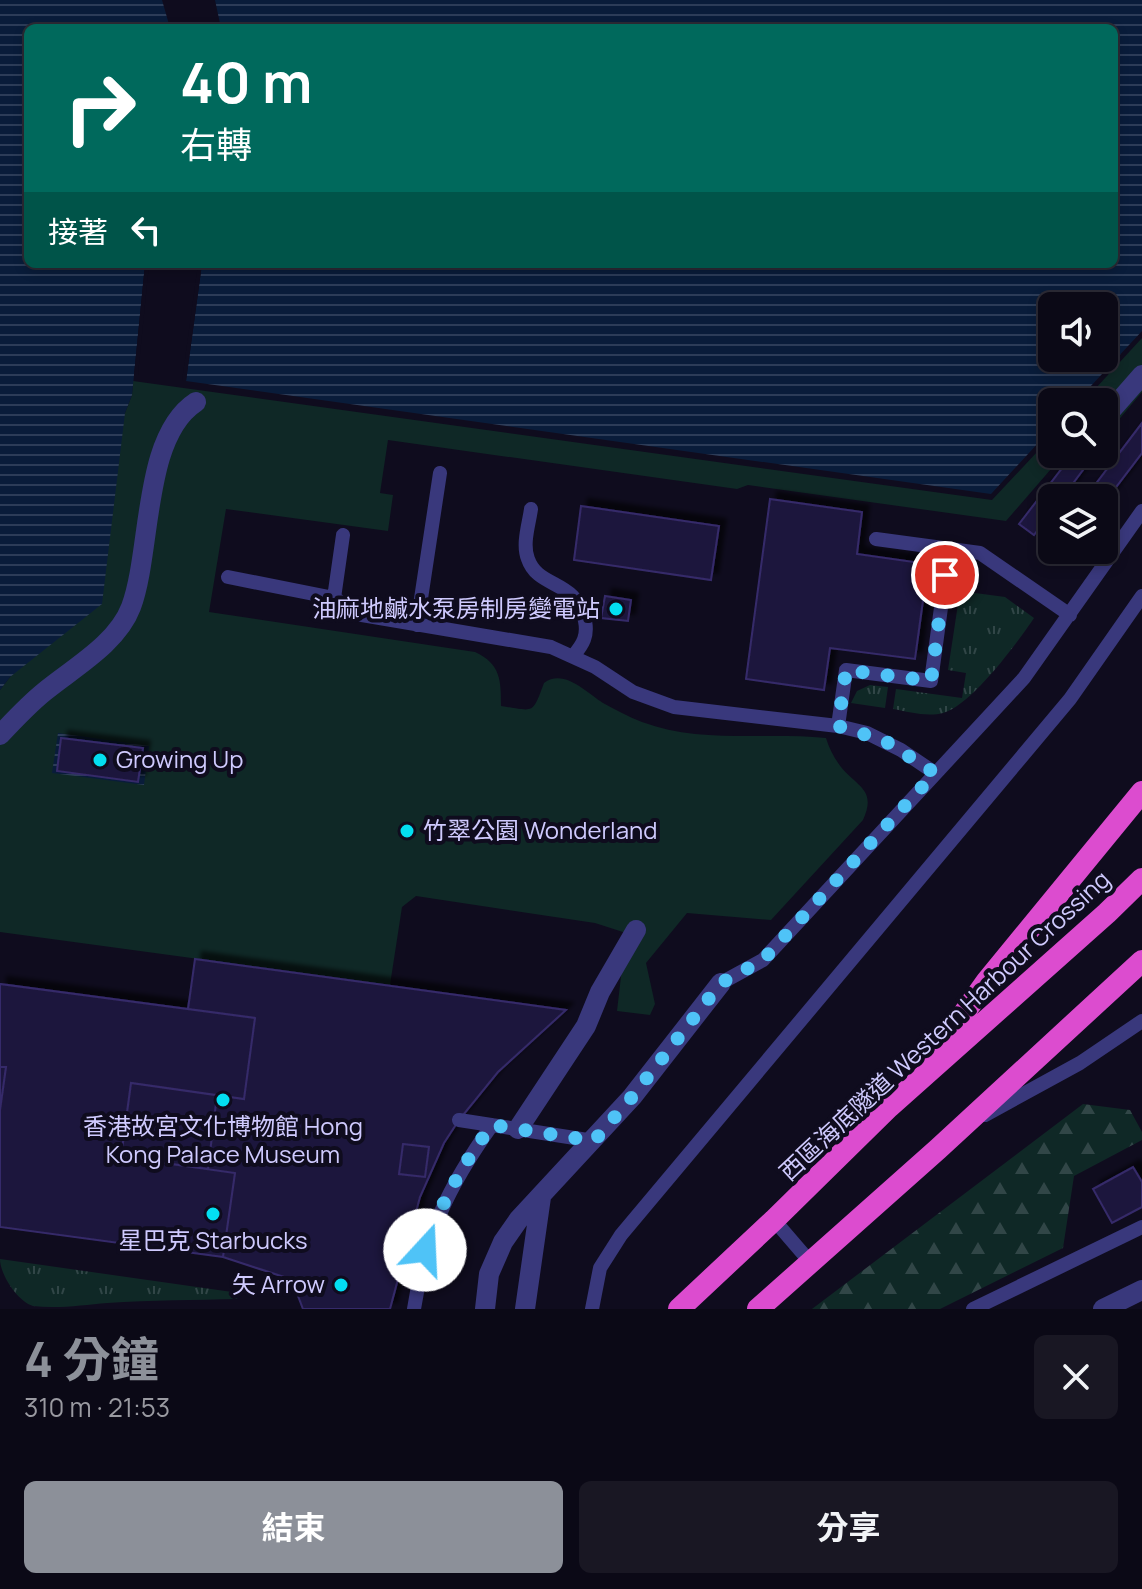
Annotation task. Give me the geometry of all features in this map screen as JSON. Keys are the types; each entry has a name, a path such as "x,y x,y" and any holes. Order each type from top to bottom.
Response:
{"highway":[{"path":"910,1088 987,981 1142,792"},
{"name":"西區海底隧道 Western Harbour Crossing","path":"679,1309 910,1088 1097,923 1142,879"},
{"path":"758,1309 1142,961"}],"street":[{"path":"1118,402 1142,375"},
{"path":"0,735 42,694 109,639 125,619 134,596 157,466 172,427 196,402"},
{"path":"518,1129 586,1026 600,992 636,930"},
{"path":"485,1309 489,1274 503,1242 519,1219 632,1097 721,983"},
{"path":"525,1309 541,1197"},
{"path":"1103,1309 1142,1290"}],"lane":[{"path":"417,625 440,473"},
{"path":"531,509 526,543 528,560 537,573 571,594 583,611 587,629 585,639 574,655"},
{"path":"721,983 763,960 1024,678 1142,511"},
{"path":"334,598 343,535"},
{"path":"876,539 980,553 1070,615"},
{"path":"838,726 846,670 931,681 949,549"},
{"path":"228,577 334,598 368,617 528,642 574,655 633,692 674,707 838,726 885,741 935,773"},
{"path":"592,1309 600,1268 621,1235 1053,719 1142,596"},
{"path":"956,1131 1080,1063 1142,1021"},
{"path":"459,1120 594,1141"},
{"path":"414,1309 420,1270 432,1228 457,1175 492,1125"},
{"path":"774,1220 811,1263"},
{"path":"973,1309 1142,1227"}],"green space":[{"path":"1142,338 1142,392 1118,421 1118,388 1096,388 1111,372 1118,372 1118,364"},
{"path":"133,381 992,500 1038,451 1038,468 1052,468 1006,521 748,485 737,489 388,440 380,493 393,495 388,531 226,509 209,612 475,652 490,662 498,674 501,706 531,708 544,683 559,678 575,684 627,716 664,729 710,735 826,738 838,764 866,795 867,810 863,820 771,920 687,913 646,963 655,1004 650,1015 617,1011 626,933 595,923 416,896 402,907 390,985 0,932 0,690 10,677 132,395"},
{"path":"960,591 1005,597 1034,618 993,672 954,708 931,714 893,709 896,689 962,698 966,673 948,670"},
{"path":"870,685 888,687 885,708 851,703 857,691"},
{"path":"1083,1104 1130,1110 1142,1132 1142,1140 1074,1176 1063,1248 940,1309 812,1309"},
{"path":"0,1259 239,1293 237,1299 33,1306 21,1299 10,1286"}],"water":[{"path":"0,0 162,0 169,24 24,24 24,268 145,268 132,395 125,413 102,604 10,677 0,690"},
{"path":"215,0 1142,0 1142,331 1118,357 1118,292 1038,292 1038,372 1104,372 1089,388 1038,388 1038,443 991,494 186,381 201,268 1118,268 1118,24 220,24"},
{"path":"58,733 149,746 144,785 52,773","holes":["62,738 142,748 138,781 57,771"]}],"pier":[{"path":"145,268 149,268 138,375 134,375"},
{"path":"197,268 201,268 186,381 182,381"}],"building":[{"path":"1142,423 1142,453 1118,485 1096,484 1108,468 1118,468 1118,455"},
{"path":"1062,468 1084,468 1072,484 1050,484"},
{"path":"770,499 862,512 857,554 928,564 915,659 830,648 824,690 746,679"},
{"path":"1038,499 1038,530 1034,535 1019,524"},
{"path":"581,506 719,526 711,580 574,560"},
{"name":"油麻地鹹水泵房制房變電站","path":"605,596 631,600 628,621 601,618"},
{"name":"Growing Up","path":"61,738 143,748 138,782 57,771"},
{"path":"195,959 566,1010 498,1072 444,1143 420,1197 390,1309 303,1309 293,1283 287,1278 223,1257 0,1227 0,984 188,1009"},
{"path":"0,984 255,1018 244,1099 131,1083 121,1157 235,1173 223,1257 0,1227 0,1110 6,1067 0,1067"},
{"path":"131,1083 217,1095 208,1169 121,1157"},
{"path":"403,1144 429,1147 425,1177 399,1174"},
{"path":"1133,1167 1142,1182 1142,1207 1112,1223 1093,1189"}],"place":[{"name":"油麻地鹹水泵房制房變電站","path":"616,609"},
{"name":"Growing Up","path":"100,760"},
{"name":"竹翠公園 Wonderland","path":"407,831"},
{"name":"香港故宮文化博物館 Hong Kong Palace Museum","path":"223,1100"},
{"name":"星巴克 Starbucks","path":"213,1214"},
{"name":"矢 Arrow","path":"341,1285"}],"route":[{"path":"425,1250 457,1175 492,1125 594,1141 721,983 763,960 935,773 885,741 838,726 846,670 931,681 945,575"}]}
